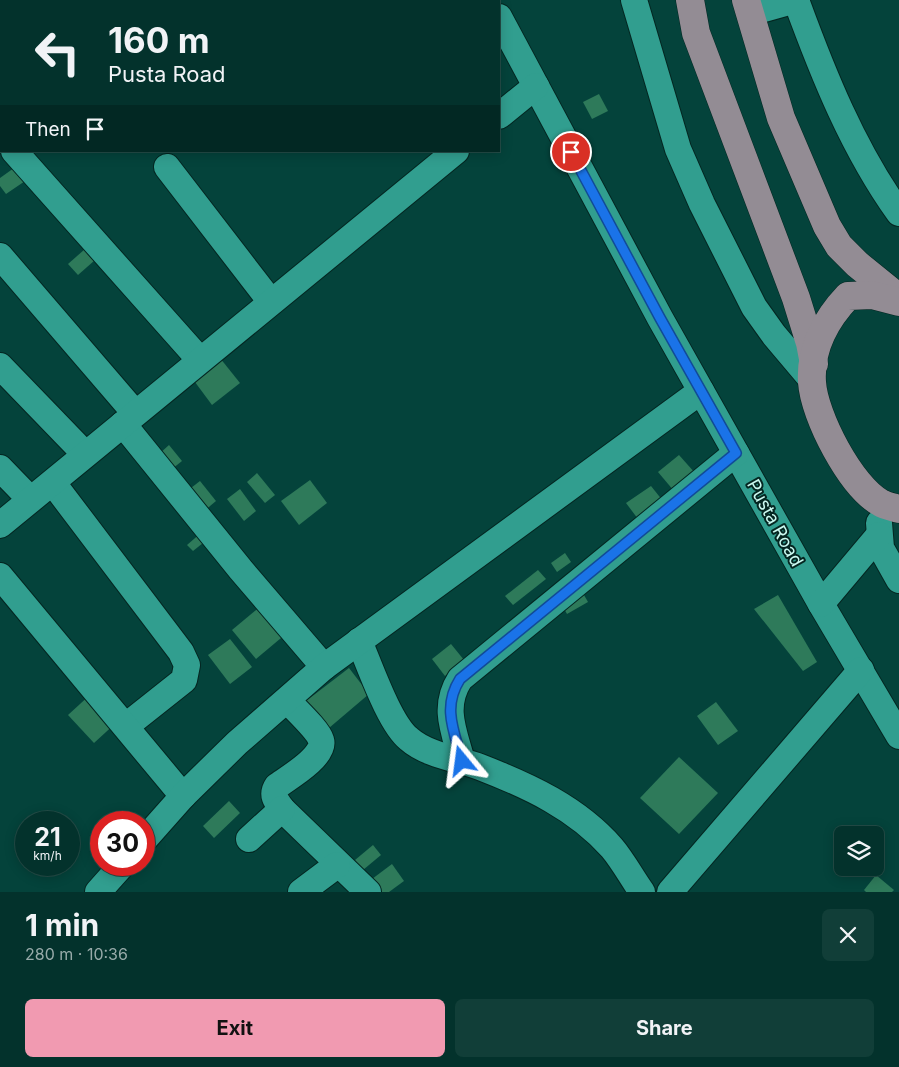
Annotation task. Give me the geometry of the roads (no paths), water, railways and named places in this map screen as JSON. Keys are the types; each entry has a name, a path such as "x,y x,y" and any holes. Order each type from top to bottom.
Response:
{"main road":[{"path":"690,0 696,34 796,298 810,343 814,397 838,451 857,482 890,506"},
{"path":"748,6 781,118 827,226 839,246 857,264 899,298"},
{"path":"813,372 820,336 831,314 848,296 872,295 899,302"}],"street":[{"path":"634,0 678,149 702,204 754,308 774,336 813,372"},
{"path":"748,6 796,0 823,72 848,126 875,180 899,213"},
{"name":"Pusta Road","path":"500,19 701,391 821,604 899,736"},
{"path":"500,115 536,86"},
{"path":"15,152 200,360"},
{"path":"0,525 455,152"},
{"path":"167,167 271,302"},
{"path":"0,256 129,419 241,570 324,667"},
{"path":"0,366 85,454"},
{"path":"155,828 183,796 237,744 288,701 324,667 701,391"},
{"path":"462,761 453,727 450,705 452,692 460,679 736,453"},
{"path":"0,468 30,499"},
{"path":"53,482 181,652 187,665 184,680 126,726"},
{"path":"821,604 879,536 890,506"},
{"path":"879,536 881,548 899,580"},
{"path":"0,576 183,796"},
{"path":"359,641 396,722 409,739 423,747 462,761 554,800 580,817 612,848 642,892"},
{"path":"670,892 860,670"},
{"path":"288,701 321,739 322,748 317,756 277,786 274,791 274,798 282,809 368,892"},
{"path":"249,839 282,809"},
{"path":"301,892 338,865"},
{"path":"98,892 112,876"}]}
